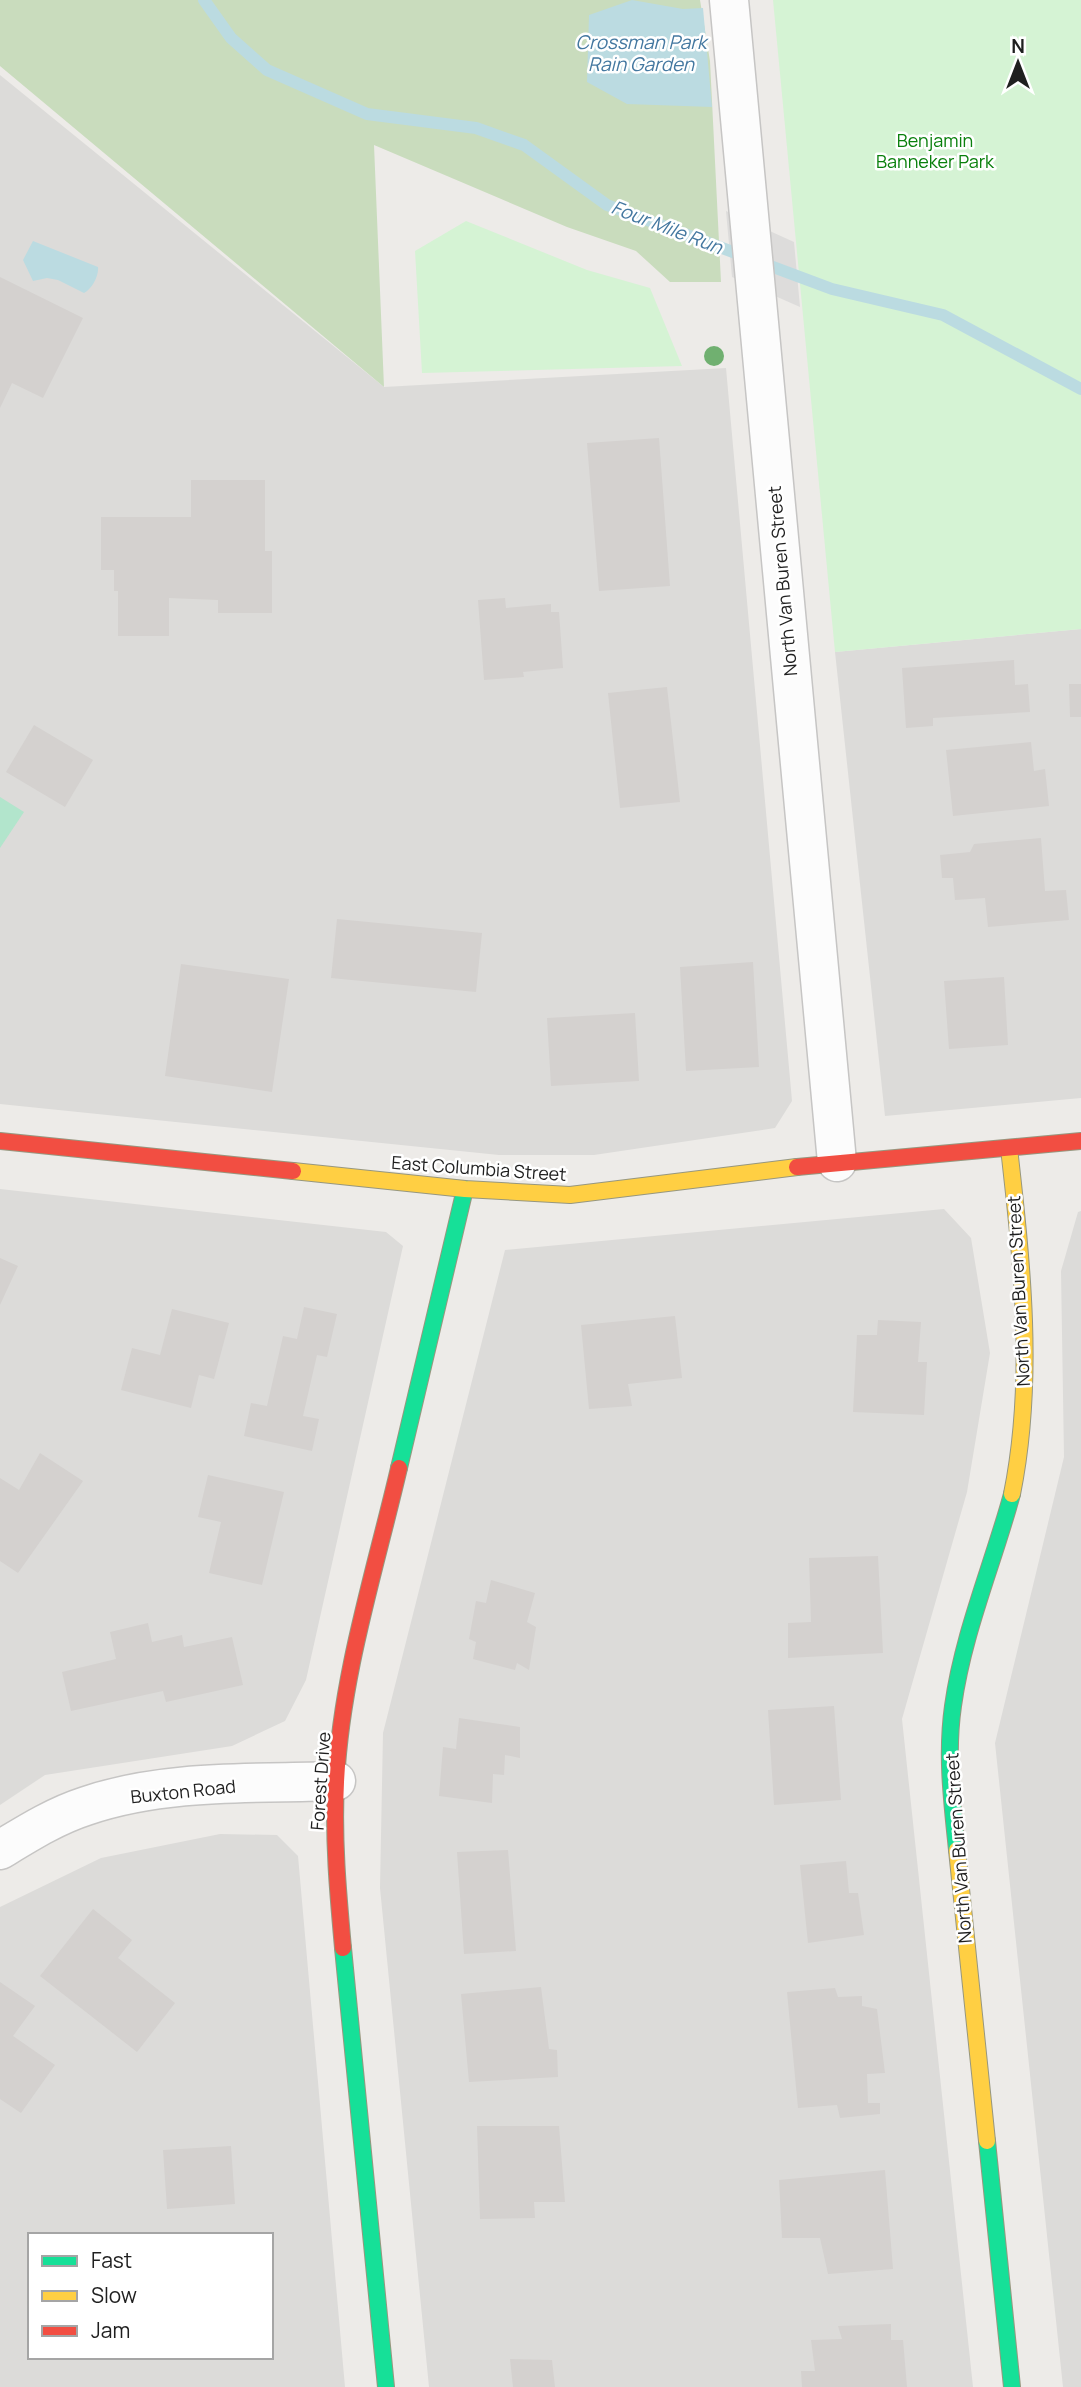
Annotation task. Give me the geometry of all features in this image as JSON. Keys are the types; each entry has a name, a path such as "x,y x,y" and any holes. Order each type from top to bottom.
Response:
{"street":[{"name":"North Van Buren Street","path":"729,0 837,1163"},
{"name":"East Columbia Street","path":"0,1141 465,1189 570,1195 837,1163 1081,1141"},
{"name":"North Van Buren Street","path":"1009,1148 1025,1349 1023,1421 1012,1492 968,1635 953,1700 948,1767 1012,2387"},
{"name":"Forest Drive","path":"386,2387 335,1865 335,1781 347,1689 465,1189"},
{"name":"Buxton Road","path":"0,1850 43,1824 86,1806 142,1792 201,1786 335,1781"}],"shaded area":[{"path":"0,75 384,387 726,368 792,1101 775,1128 594,1155 499,1155 0,1104"},
{"path":"1081,629 1081,1098 885,1116 835,652"},
{"path":"0,1189 386,1232 403,1246 306,1680 285,1721 232,1746 45,1775 0,1805"},
{"path":"944,1209 971,1238 990,1353 967,1492 902,1719 973,2387 429,2387 380,1888 383,1733 505,1250"},
{"path":"1081,1211 1081,2387 1063,2387 995,1743 1064,1457 1061,1271 1078,1212"},
{"path":"220,1834 277,1835 298,1856 345,2387 0,2387 0,1907 101,1858"}],"green space":[{"path":"0,0 700,0 710,61 721,282 670,282 636,251 567,227 374,145 384,387 0,66"},
{"name":"Benjamin Banneker Park","path":"773,0 1081,0 1081,629 835,652"},
{"path":"466,221 587,270 650,288 682,366 422,373 415,251"},
{"path":"0,797 24,812 0,848"}],"water":[{"name":"Crossman Park Rain Garden","path":"632,0 683,9 703,8 712,107 627,104 587,82 589,15"},
{"path":"33,241 98,267 92,285 84,293 58,280 47,278 33,281 23,260"}],"pier":[{"path":"726,211 794,242 800,307 732,277"}],"building":[{"path":"0,277 83,318 43,398 12,383 0,408"},
{"path":"659,438 670,586 599,591 587,443"},
{"path":"191,480 265,480 265,551 272,551 272,613 218,613 218,600 169,598 169,636 118,636 118,591 114,591 114,570 101,570 101,517 191,517"},
{"path":"505,598 506,608 551,604 551,612 559,612 563,668 523,672 524,677 484,680 478,600"},
{"path":"1014,660 1015,685 1028,684 1030,712 933,718 933,726 906,728 902,668"},
{"path":"1069,684 1081,684 1081,717 1070,717"},
{"path":"667,687 680,802 620,808 608,693"},
{"path":"34,725 93,760 65,807 6,772"},
{"path":"1031,742 1034,771 1045,769 1049,806 953,816 946,750"},
{"path":"1041,838 1045,891 1066,890 1069,920 988,927 985,898 955,900 953,878 942,878 940,855 970,852 974,844"},
{"path":"337,919 482,933 476,992 331,978"},
{"path":"753,962 759,1067 686,1071 680,967"},
{"path":"181,964 289,979 272,1092 165,1076"},
{"path":"1004,977 1008,1045 949,1049 944,981"},
{"path":"635,1013 639,1081 551,1086 547,1018"},
{"path":"0,1258 18,1266 0,1305"},
{"path":"304,1307 337,1314 327,1357 317,1355 303,1416 319,1419 312,1451 244,1436 251,1403 267,1406 283,1336 297,1339"},
{"path":"172,1309 229,1323 214,1379 199,1375 191,1408 121,1390 132,1348 160,1355"},
{"path":"675,1316 682,1378 628,1384 632,1406 589,1409 581,1325"},
{"path":"878,1320 921,1322 918,1362 927,1362 924,1415 853,1412 857,1335 877,1335"},
{"path":"40,1453 83,1481 18,1573 0,1561 0,1478 19,1490"},
{"path":"208,1475 284,1492 262,1585 209,1573 221,1522 198,1517"},
{"path":"878,1556 883,1653 788,1658 788,1623 811,1622 809,1558"},
{"path":"491,1580 535,1593 527,1622 536,1627 529,1670 517,1663 515,1670 473,1659 476,1642 469,1639 476,1601 486,1603"},
{"path":"148,1623 152,1642 182,1635 184,1647 232,1637 243,1685 166,1702 163,1691 71,1711 62,1672 116,1659 110,1632"},
{"path":"834,1706 841,1800 774,1805 768,1710"},
{"path":"459,1718 520,1727 520,1758 505,1755 504,1775 493,1774 492,1803 439,1796 443,1747 456,1749"},
{"path":"508,1850 516,1951 464,1954 457,1852"},
{"path":"846,1861 849,1893 858,1893 864,1935 808,1943 800,1865"},
{"path":"93,1909 132,1940 118,1958 175,2003 137,2052 40,1976"},
{"path":"0,1982 35,2006 13,2036 55,2065 21,2113 0,2099"},
{"path":"541,1987 549,2049 557,2050 558,2077 469,2082 461,1994"},
{"path":"835,1988 838,1997 862,1996 862,2006 877,2009 885,2073 867,2074 868,2103 880,2103 880,2114 840,2118 837,2105 798,2108 787,1992"},
{"path":"477,2126 559,2126 565,2202 534,2202 535,2218 480,2219"},
{"path":"231,2146 235,2204 167,2209 163,2150"},
{"path":"885,2170 893,2269 828,2274 820,2238 782,2238 779,2180"},
{"path":"891,2324 891,2340 903,2340 907,2387 802,2387 801,2371 815,2371 811,2340 842,2339 838,2326"},
{"path":"510,2359 552,2360 555,2387 513,2387"}],"waterway":[{"name":"Four Mile Run","path":"204,0 231,38 267,70 367,114 476,128 524,145 607,205 832,289 943,315 1081,389"}],"traffic: fast":[{"path":"399,1468 465,1189"},
{"path":"957,1850 950,1760 953,1706 971,1625 1012,1494"},
{"path":"343,1948 386,2387"},
{"path":"987,2141 1012,2387"}],"traffic: slow":[{"path":"1009,1148 1022,1278 1025,1365 1019,1451 1012,1494"},
{"path":"293,1171 465,1189 570,1195 797,1167"},
{"path":"957,1850 987,2141"}],"traffic: jam":[{"path":"0,1141 293,1171"},
{"path":"797,1167 1081,1141"},
{"path":"343,1948 335,1824 339,1742 360,1624 399,1468"}]}
